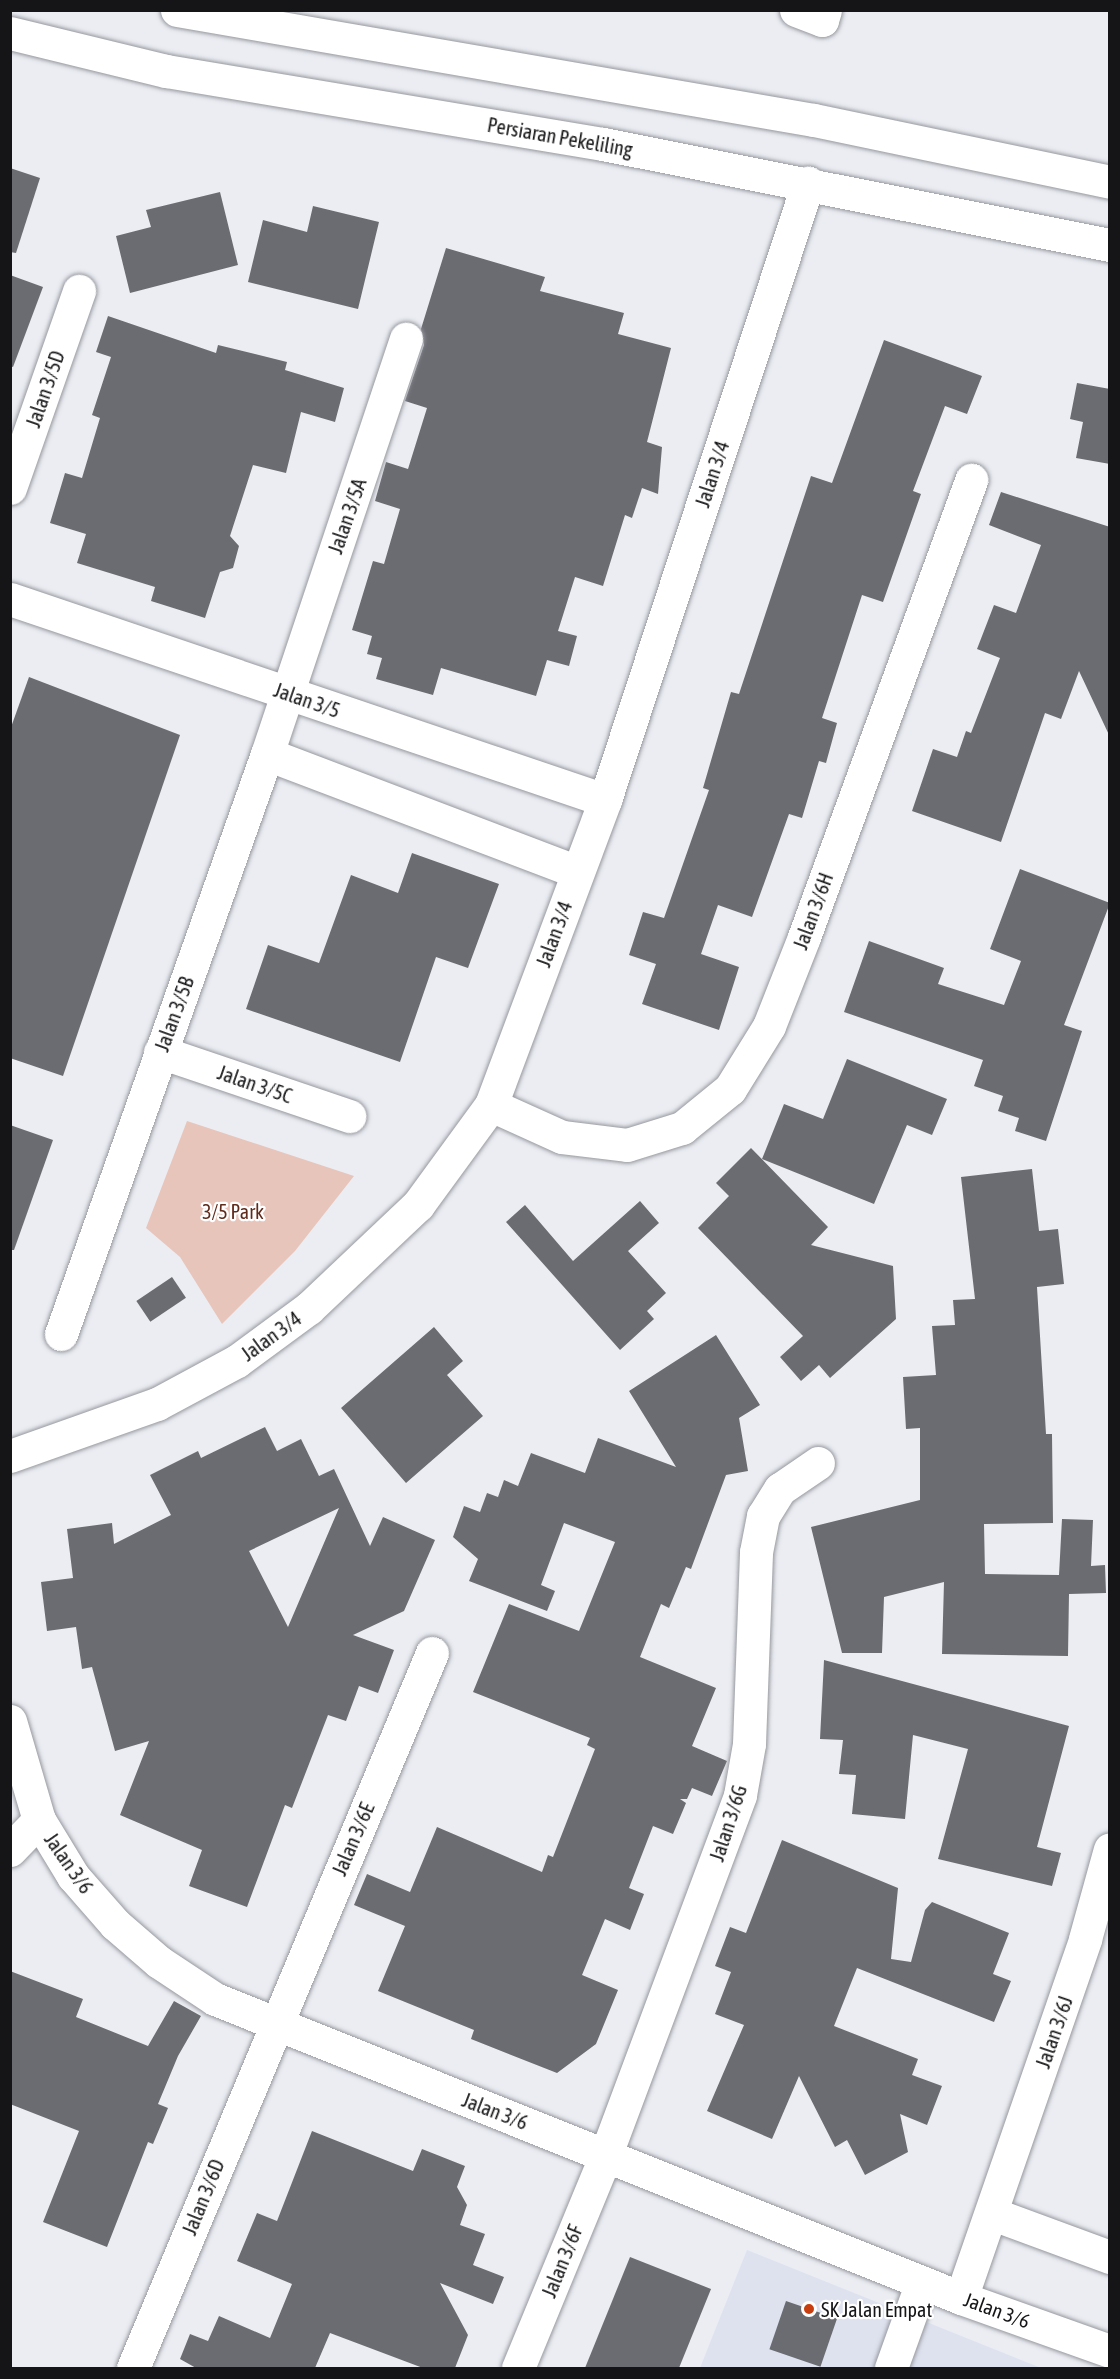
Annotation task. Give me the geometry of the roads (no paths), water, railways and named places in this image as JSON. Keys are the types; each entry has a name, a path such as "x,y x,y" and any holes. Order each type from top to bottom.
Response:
{"street":[{"path":"177,10 814,120 1110,182"},
{"name":"Persiaran Pekeliling","path":"10,33 166,71 808,183 1110,245"},
{"name":"Jalan 3/4","path":"10,1456 157,1404 246,1355 309,1308 370,1255 418,1205 491,1105 605,800 808,183"},
{"name":"Jalan 3/5D","path":"10,488 79,291"},
{"name":"Jalan 3/5A","path":"287,693 406,339"},
{"name":"Jalan 3/6H","path":"491,1105 562,1137 627,1145 682,1128 730,1089 769,1026 804,937 971,480"},
{"name":"Jalan 3/5","path":"10,599 605,800"},
{"name":"Jalan 3/5B","path":"61,1334 287,693"},
{"path":"267,754 577,872"},
{"name":"Jalan 3/5C","path":"160,1052 349,1116"},
{"name":"Jalan 3/6G","path":"606,2154 741,1795 749,1744 756,1552 763,1516 780,1489 818,1463"},
{"name":"Jalan 3/6E","path":"274,2025 432,1653"},
{"name":"Jalan 3/6","path":"10,1721 39,1820 74,1876 132,1939 215,1999 274,2025 606,2154 961,2298 1110,2351"},
{"path":"10,1850 39,1820"},
{"name":"Jalan 3/6J","path":"961,2298 1097,1943 1110,1849"},
{"name":"Jalan 3/6D","path":"133,2368 274,2025"},
{"name":"Jalan 3/6F","path":"518,2368 606,2154"},
{"path":"993,2214 1110,2257"},
{"path":"891,2368 922,2282"}],"place":[{"name":"SK Jalan Empat","path":"809,2309"}],"park label":[{"name":"3/5 Park","path":"233,1211"}]}
